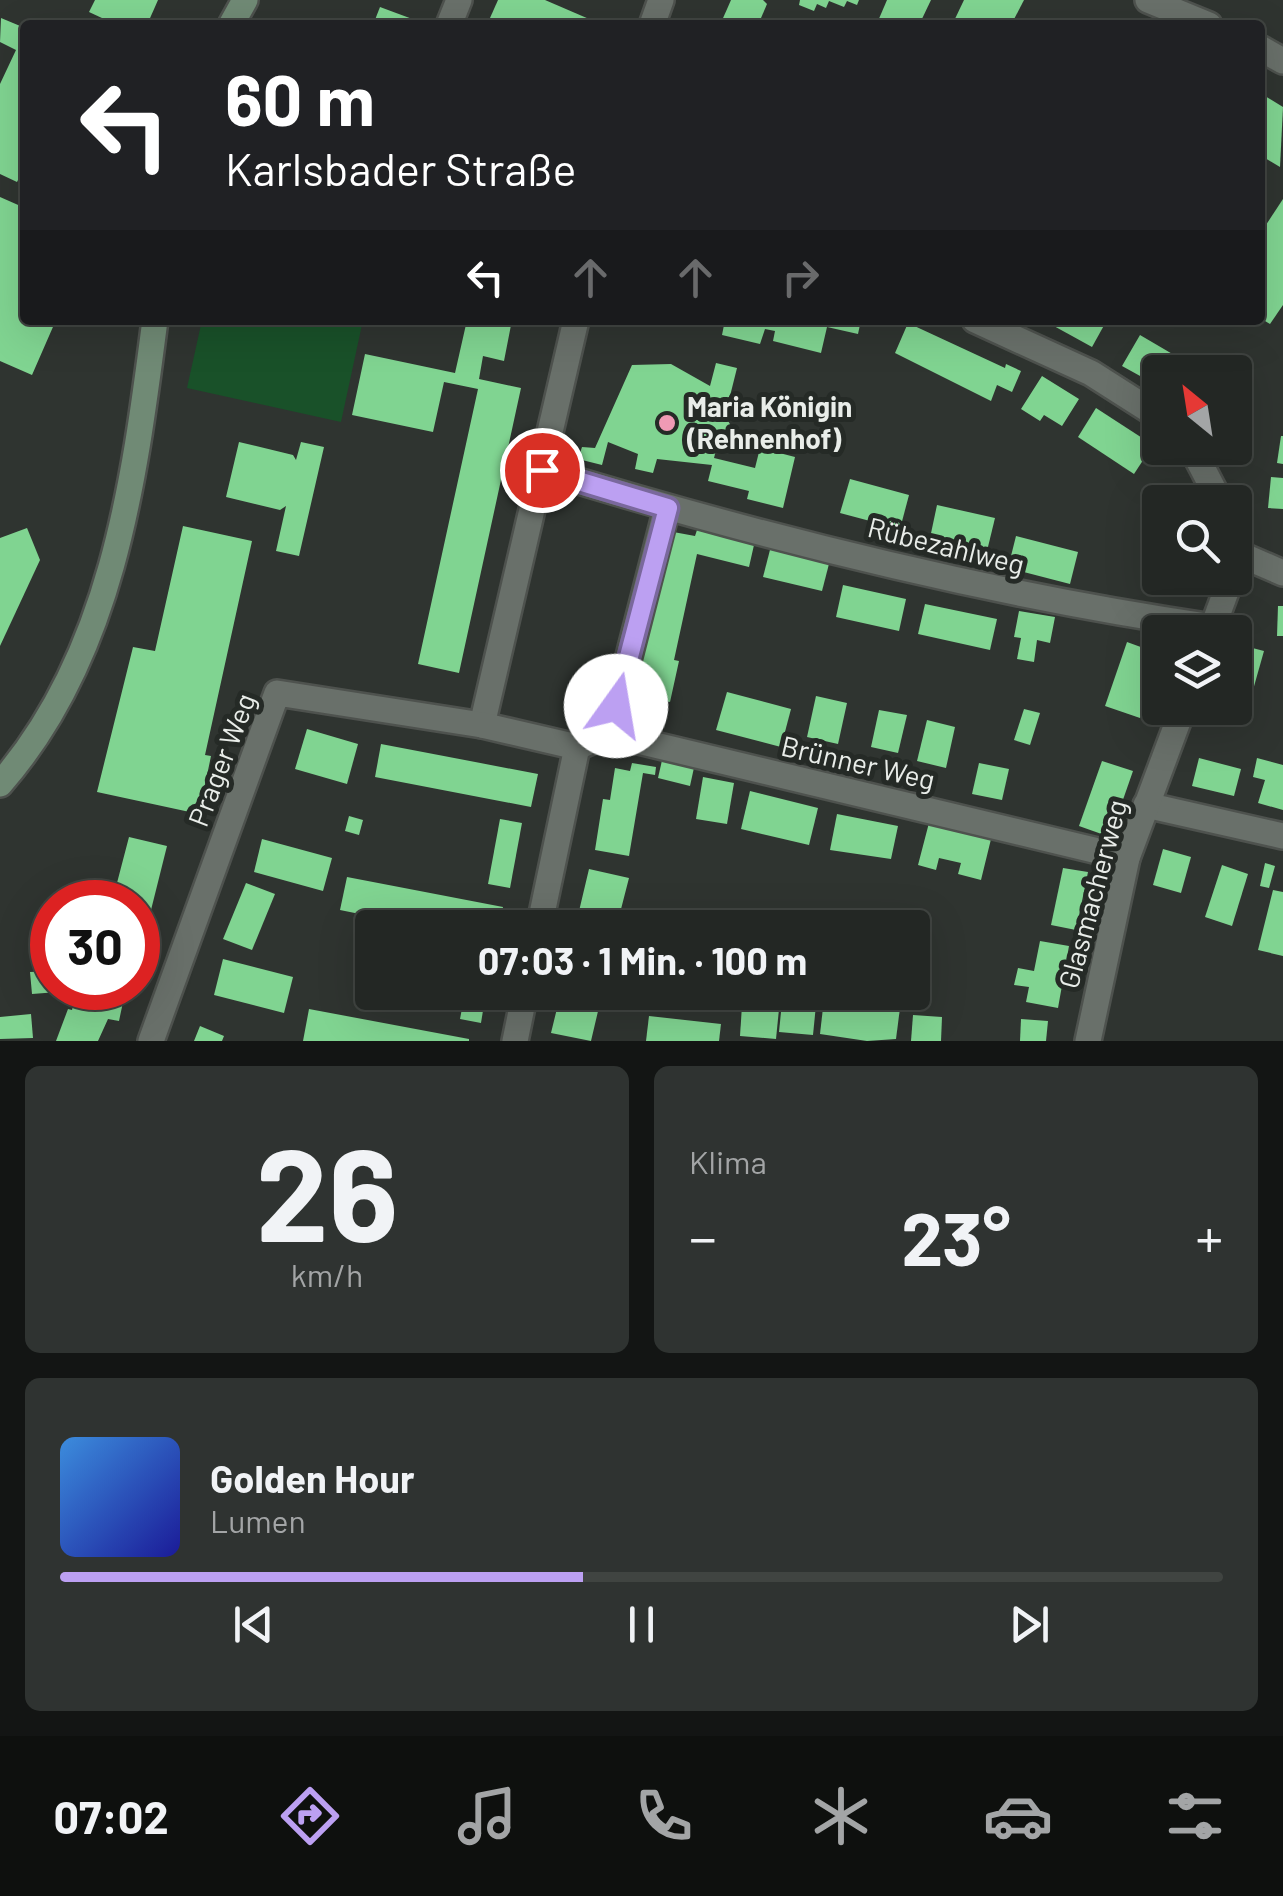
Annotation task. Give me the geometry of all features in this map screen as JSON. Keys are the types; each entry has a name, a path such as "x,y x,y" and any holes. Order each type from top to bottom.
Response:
{"street":[{"path":"1148,0 1198,20"},
{"path":"0,784 40,735 70,680 108,581 135,475 154,325"},
{"path":"575,325 482,725 577,747 609,734 668,508"},
{"path":"986,325 1091,374 1142,406"},
{"name":"Rübezahlweg","path":"542,470 668,508 1057,604 1142,618"},
{"path":"1252,564 1283,572"},
{"name":"Prager Weg","path":"151,1041 276,693 482,725"},
{"name":"Glasmacherweg","path":"1088,1041 1127,858 1176,725"},
{"name":"Brünner Weg","path":"609,734 1127,858"},
{"path":"543,910 577,747"},
{"path":"1146,804 1283,836"},
{"path":"515,1041 521,1010"}],"green space":[{"path":"201,325 362,325 341,422 187,388"}],"building":[{"path":"95,0 158,0 149,20 106,20 89,12"},
{"path":"498,0 545,0 591,20 495,20 490,18"},
{"path":"731,0 763,0 767,4 760,20 722,20"},
{"path":"800,0 859,0 857,5 847,1 844,7 829,1 826,8 817,4 814,11 799,5"},
{"path":"887,0 931,0 921,20 878,20"},
{"path":"964,0 1024,0 1014,20 954,20"},
{"path":"380,7 415,20 375,20"},
{"path":"1,18 20,26 17,182 0,174 0,84 16,50 0,42"},
{"path":"1265,96 1283,107 1280,167 1265,158"},
{"path":"0,197 20,206 20,325 54,325 32,375 0,361"},
{"path":"1283,199 1283,305 1270,324 1265,321 1265,226"},
{"path":"466,325 511,325 504,361 483,356 479,379 521,388 459,673 418,664 478,389 444,382 433,432 352,415 365,354 455,373"},
{"path":"724,325 860,325 858,334 827,327 821,353 773,341 775,331 765,329 760,344 722,335"},
{"path":"907,325 912,325 1005,368 1006,364 1021,371 1012,392 997,385 991,401 895,353"},
{"path":"1052,325 1104,325 1092,347"},
{"path":"1140,335 1174,355 1142,355 1142,378 1122,366"},
{"name":"Maria Königin (Rehnenhof)","path":"716,363 737,368 725,416 733,429 719,438 714,458 755,468 760,448 795,457 783,508 747,499 749,491 708,481 712,465 657,459 653,473 635,469 638,454 608,442 602,465 578,459 582,447 595,448 632,365 671,364 710,386"},
{"path":"1042,376 1079,399 1062,426 1044,415 1040,421 1021,409"},
{"path":"1096,408 1142,438 1142,462 1134,474 1078,437"},
{"path":"1283,436 1283,464 1277,463"},
{"path":"239,442 293,455 296,460 301,442 324,447 299,556 276,551 286,506 280,510 226,497"},
{"path":"1271,477 1283,478 1283,509 1268,508"},
{"path":"850,479 909,495 900,529 840,513"},
{"path":"937,505 995,518 987,551 930,538"},
{"path":"183,526 252,541 205,755 211,756 199,814 97,792 133,647 155,651"},
{"path":"27,528 40,560 0,646 0,538"},
{"path":"697,530 754,545 749,567 697,554 674,660 679,661 670,702 632,693 668,531 695,536"},
{"path":"1016,536 1078,552 1070,584 1008,568"},
{"path":"771,546 830,560 822,591 763,577"},
{"path":"843,585 906,599 899,631 836,617"},
{"path":"925,604 997,619 990,650 918,634"},
{"path":"1278,606 1283,606 1283,636 1277,636"},
{"path":"1019,611 1055,617 1050,643 1037,640 1034,662 1017,659 1021,638 1014,637"},
{"path":"1127,642 1142,647 1140,718 1105,706"},
{"path":"1252,648 1264,651 1252,693"},
{"path":"727,692 791,709 781,747 716,730"},
{"path":"816,696 847,703 838,744 807,737"},
{"path":"1024,709 1040,713 1030,745 1014,740"},
{"path":"879,710 907,715 898,753 871,747"},
{"path":"927,720 955,727 946,768 917,761"},
{"path":"307,729 358,744 347,784 295,769"},
{"path":"381,744 538,774 531,807 375,777"},
{"path":"663,756 695,763 690,786 658,778"},
{"path":"1199,758 1241,769 1234,796 1192,786"},
{"path":"1257,758 1283,765 1283,810 1258,803 1265,780 1253,777"},
{"path":"1102,761 1133,771 1110,837 1079,826"},
{"path":"632,763 656,767 655,775 643,773 629,856 595,850 603,799 610,800 615,768 630,771"},
{"path":"979,763 1009,769 1002,800 972,794"},
{"path":"703,777 734,783 727,824 696,819"},
{"path":"750,791 818,808 809,845 741,829"},
{"path":"837,814 898,826 891,859 830,850"},
{"path":"349,816 363,820 359,835 345,831"},
{"path":"500,819 522,823 510,888 488,884"},
{"path":"930,819 992,835 981,880 958,874 961,863 939,858 936,870 918,865"},
{"path":"129,837 167,846 158,880 118,880"},
{"path":"262,839 332,858 323,891 254,872"},
{"path":"1163,849 1191,857 1181,893 1153,885"},
{"path":"1265,863 1275,866 1269,888 1260,886"},
{"path":"1222,865 1248,874 1232,926 1205,917"},
{"path":"1063,868 1088,872 1076,930 1051,925"},
{"path":"589,869 629,878 621,910 579,910"},
{"path":"347,877 503,907 355,910 355,913 340,910"},
{"path":"246,883 275,894 252,950 223,939"},
{"path":"1273,890 1283,892 1283,956 1258,950"},
{"path":"1040,941 1069,946 1058,1008 1026,1002 1029,987 1014,985 1018,968 1034,971"},
{"path":"223,959 293,977 284,1013 214,995"},
{"path":"309,1009 469,1039 469,1041 303,1041"},
{"path":"68,1010 121,1010 119,1021 108,1019 98,1041 56,1041"},
{"path":"462,1010 483,1010 481,1023 460,1019"},
{"path":"557,1010 598,1010 591,1041 551,1033"},
{"path":"742,1010 779,1010 776,1039 740,1036"},
{"path":"781,1010 816,1010 813,1035 779,1032"},
{"path":"823,1010 900,1010 896,1039 867,1041 820,1034"},
{"path":"31,1014 33,1038 0,1039 0,1017"},
{"path":"913,1015 942,1017 941,1041 911,1041"},
{"path":"649,1016 721,1024 719,1041 646,1041"},
{"path":"1021,1019 1048,1021 1046,1041 1020,1041"},
{"path":"200,1026 224,1036 222,1041 194,1041"}],"place":[{"name":"Maria Königin (Rehnenhof)","path":"667,423"}],"route":[{"path":"542,470 668,508 616,706"}]}
